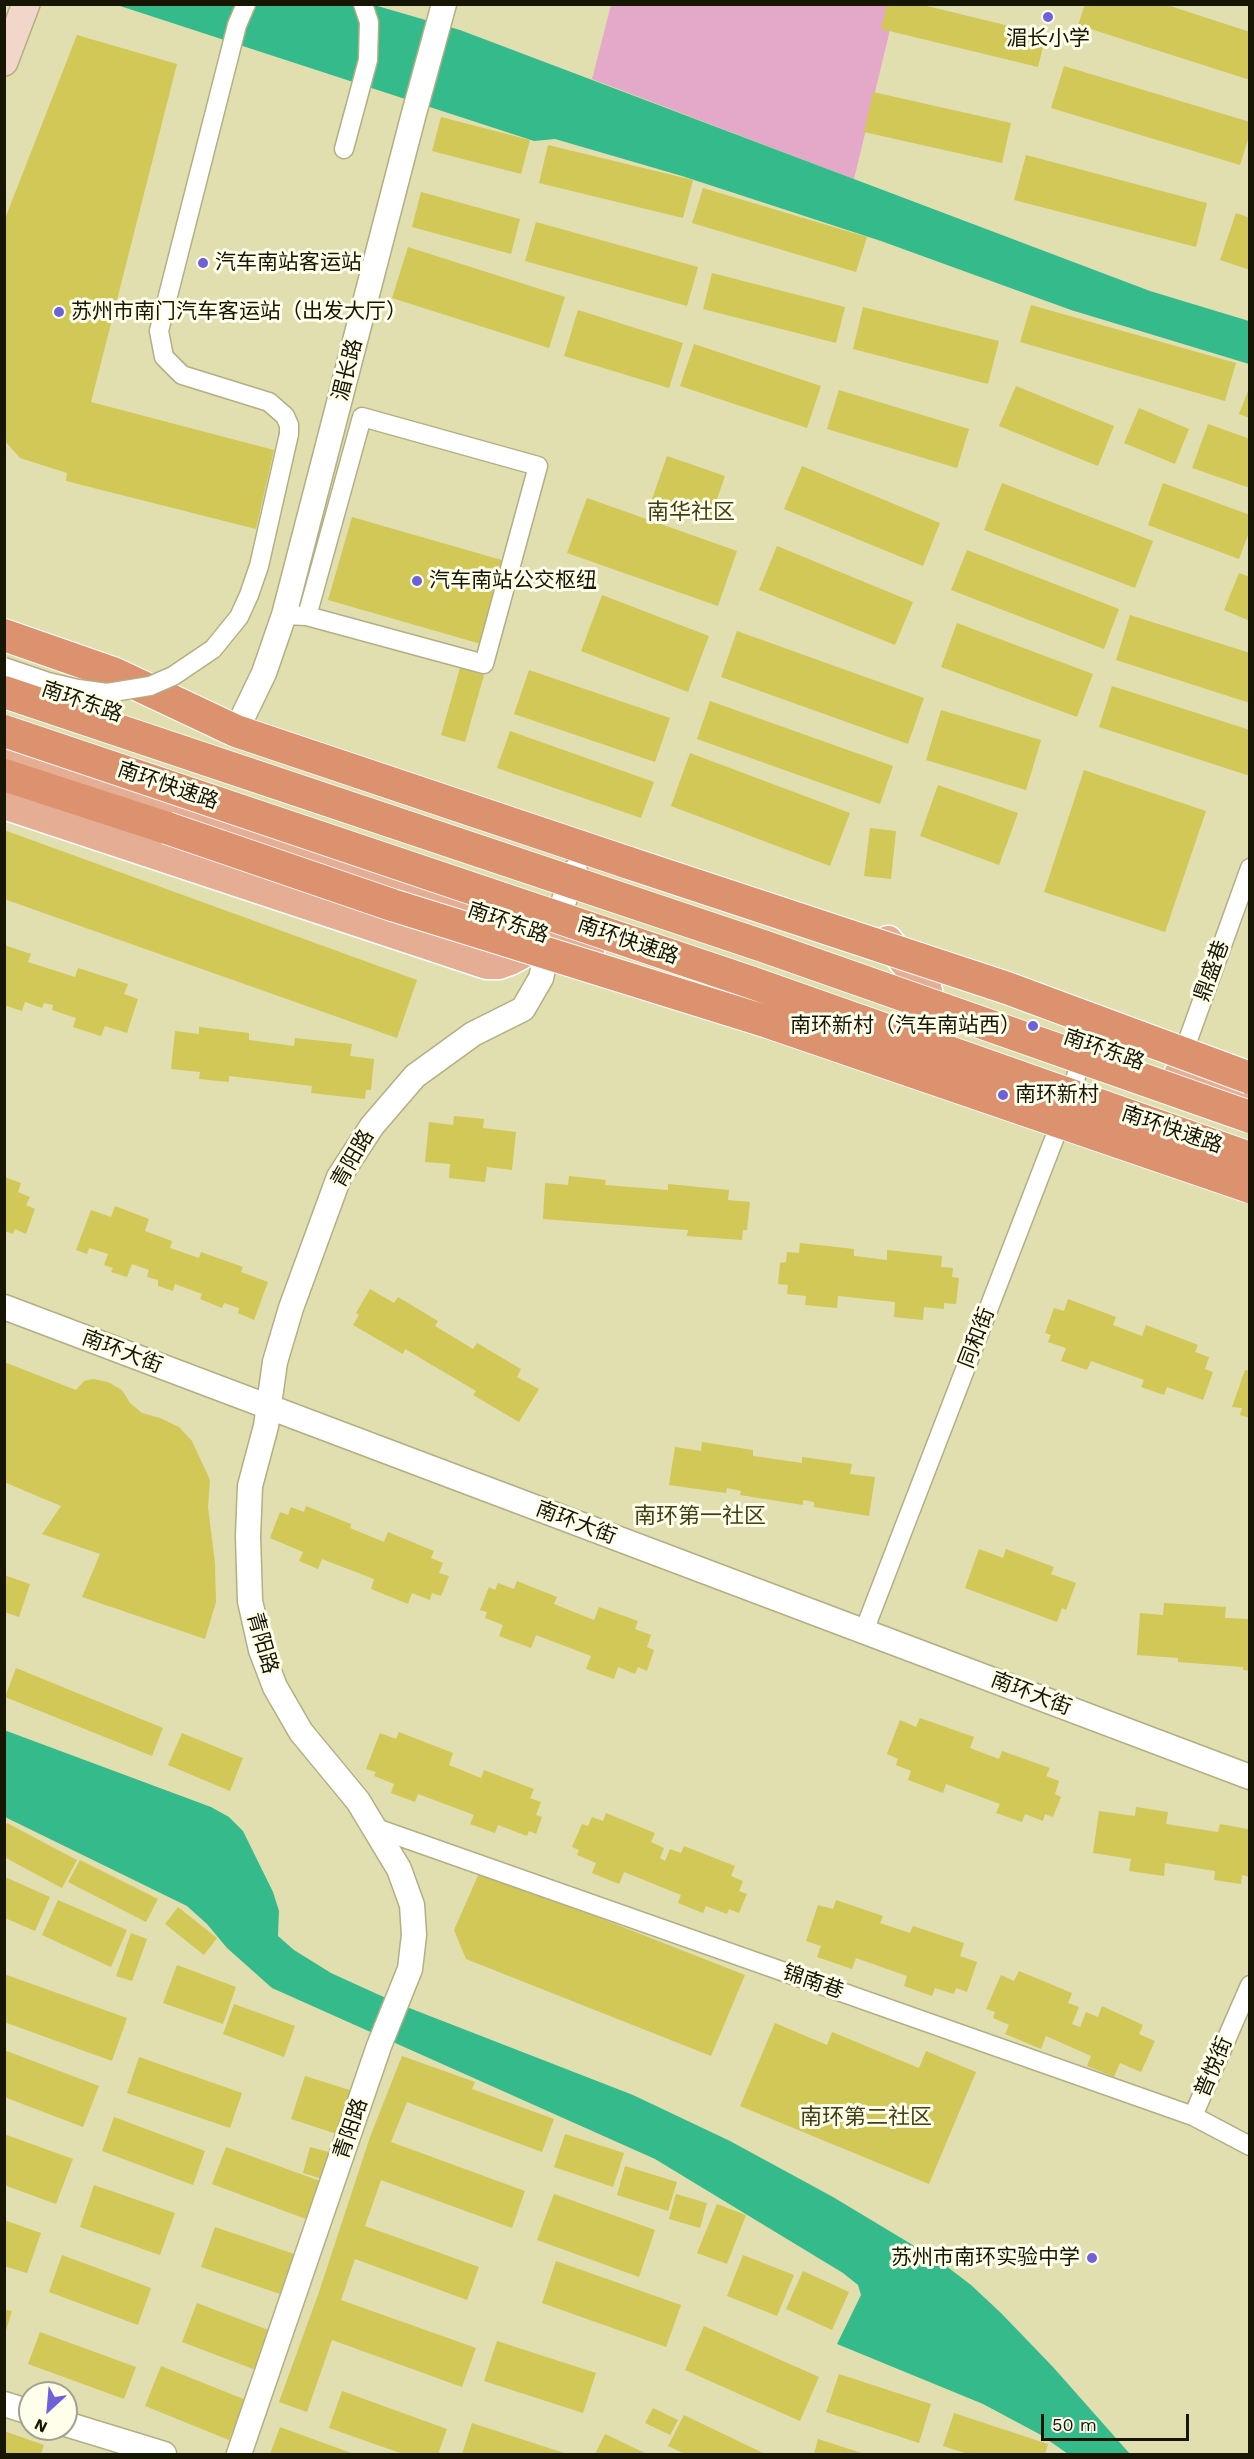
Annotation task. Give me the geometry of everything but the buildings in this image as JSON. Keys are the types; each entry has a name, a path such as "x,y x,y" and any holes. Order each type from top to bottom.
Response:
{"highway":[{"path":"4,635 113,673 236,731 1007,988 1250,1078"},
{"name":"南环快速路","path":"4,692 763,946 1250,1117"},
{"name":"南环快速路","path":"4,731 750,982 1250,1158"},
{"path":"4,775 392,905 768,1022 1250,1187"}],"main road":[{"path":"4,62 26,4"},
{"name":"南环东路","path":"4,675 1250,1100"},
{"path":"236,731 319,747 416,782 842,922 886,939 927,990"},
{"name":"南环东路","path":"4,752 1250,1180"},
{"path":"4,804 487,964 499,964 510,960 550,938"}],"street":[{"path":"4,667 78,689 117,692 150,686 173,676 213,649 239,617 249,595 259,566 289,434 288,421 275,406 259,398 182,375 170,365 160,347 159,331 237,25 246,4"},
{"path":"345,149 370,37 369,22 363,4"},
{"name":"湄长路","path":"236,731 264,673 296,616 412,117 443,9"},
{"path":"362,417 538,466 484,664 296,616 362,417"},
{"name":"鼎盛巷","path":"1175,1075 1250,868"},
{"name":"青阳路","path":"239,2454 379,2046 410,1969 414,1935 412,1905 399,1869 358,1801 301,1732 275,1688 261,1650 250,1601 248,1536 250,1486 269,1407 275,1362 291,1308 339,1177 372,1126 415,1076 473,1034 523,1009 541,978 550,938 575,871"},
{"name":"同和街","path":"864,1631 1063,1116 1087,1044"},
{"name":"南环大街","path":"4,1307 1250,1777"},
{"name":"锦南巷","path":"373,1827 1193,2116 1250,2146"},
{"name":"普悦街","path":"1193,2116 1250,1985"},
{"path":"78,2428 164,2454"}],"shaded area":[{"path":"117,5 374,5 460,30 1150,291 1249,321 1249,364 1071,310 881,241 682,176 555,139 534,141"},
{"path":"611,5 896,5 854,179 592,79"},
{"path":"4,1730 211,1807 229,1817 243,1831 273,1892 279,1911 278,1936 294,1950 331,1973 399,2004 633,2095 730,2141 833,2197 941,2262 971,2285 1001,2313 1053,2367 1130,2454 1068,2454 1041,2435 983,2404 837,2344 861,2295 858,2285 843,2273 655,2159 272,1988 227,1948 207,1924 187,1906 5,1817"}],"place":[{"name":"湄长小学","path":"1048,17"},
{"name":"汽车南站客运站","path":"203,263"},
{"name":"苏州市南门汽车客运站（出发大厅）","path":"59,312"},
{"name":"汽车南站公交枢纽","path":"417,581"},
{"name":"南环新村（汽车南站西）","path":"1033,1026"},
{"name":"南环新村","path":"1003,1095"},
{"name":"苏州市南环实验中学","path":"1092,2258"}],"district":[{"name":"南华社区","path":"691,513"},
{"name":"南环第一社区","path":"700,1517"},
{"name":"南环第二社区","path":"866,2118"}]}
